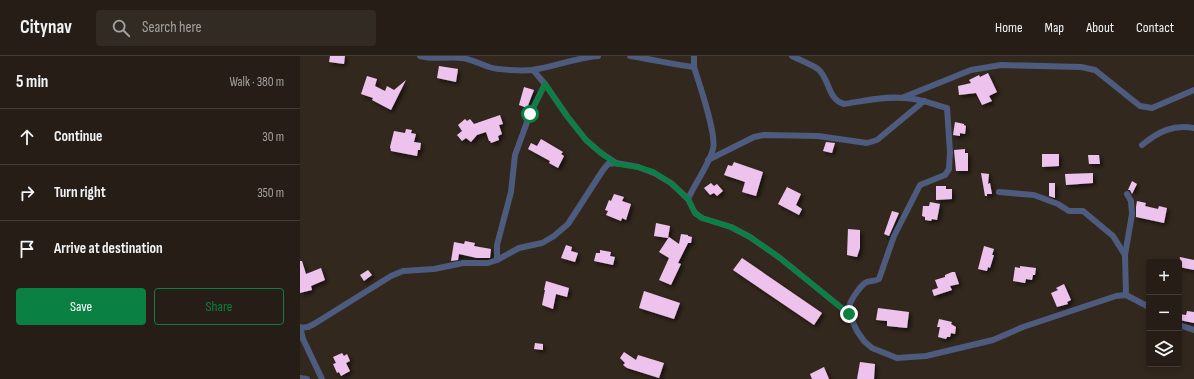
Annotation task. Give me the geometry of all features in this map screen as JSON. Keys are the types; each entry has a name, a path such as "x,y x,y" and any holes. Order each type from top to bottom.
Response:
{"street":[{"path":"420,56 429,58 464,58 490,68 522,71 533,70 585,57 598,56"},
{"path":"630,56 646,58 679,66 694,67"},
{"path":"688,199 713,148 713,135 694,67 694,56"},
{"path":"792,56 818,69 823,74 833,97 838,102 844,104 884,98 904,98 924,101 947,108 950,152 949,169 945,175 920,185 894,236 879,279 863,284 852,299 849,306 849,314 857,331 864,342 872,348 896,358 926,356 993,340 1023,327 1116,296 1126,295 1146,305"},
{"path":"904,98 971,70 1001,65 1081,67 1095,70 1140,106 1152,108 1194,90"},
{"path":"533,70 586,140 616,164"},
{"path":"497,260 497,245 511,192 515,155 530,114 545,84"},
{"path":"708,160 754,138 764,135 818,136 867,144 877,140 924,101"},
{"path":"1142,145 1154,135 1165,130 1178,127 1194,128"},
{"path":"322,379 303,339 300,328 308,327 314,324 391,276 403,271 434,269 464,263 488,263 497,260 519,248 542,243 554,236 568,224 608,164 638,167 654,172 671,183 688,199 695,213 702,218 731,227 750,237 780,258 849,314"},
{"path":"999,192 1034,195 1058,204 1069,211 1083,211 1113,236 1125,255"},
{"path":"1126,295 1125,255 1132,214 1131,201 1127,194"},
{"path":"1182,326 1194,330"},
{"path":"300,378 307,379"}],"building":[{"path":"330,56 345,56 344,64 329,62"},
{"path":"439,66 458,69 456,82 437,78"},
{"path":"988,73 997,92 989,96 992,101 982,105 976,93 959,95 958,86 971,83 969,80 979,75 980,77"},
{"path":"367,76 377,79 375,86 385,91 387,86 394,90 406,80 391,110 372,100 373,98 361,94"},
{"path":"524,87 534,90 527,108 519,105"},
{"path":"500,115 503,124 499,125 502,134 498,136 499,140 491,143 486,132 477,135 471,142 466,138 462,141 457,135 462,131 458,125 465,119 467,121 470,119 474,124"},
{"path":"955,122 966,126 965,134 960,133 960,136 953,135"},
{"path":"406,129 412,130 411,133 416,134 414,142 421,143 417,156 391,151 390,147 394,131 405,133"},
{"path":"541,139 563,152 561,154 564,156 558,168 549,163 550,161 528,149 531,143 537,146"},
{"path":"826,142 835,143 832,153 823,151"},
{"path":"965,149 965,153 968,153 968,171 956,171 954,150"},
{"path":"1042,154 1059,154 1059,166 1042,167"},
{"path":"1088,155 1099,155 1100,164 1089,164"},
{"path":"734,162 763,172 756,196 742,192 745,182 724,175 728,165 732,166"},
{"path":"981,173 989,174 988,184 990,183 992,194 987,194 987,196 985,196"},
{"path":"1093,173 1093,183 1066,185 1065,174"},
{"path":"1132,181 1137,184 1132,194 1130,190 1128,190"},
{"path":"711,183 714,186 717,184 723,191 717,196 714,193 710,195 704,188"},
{"path":"1049,183 1055,183 1055,198 1049,196"},
{"path":"936,186 946,186 946,189 952,189 952,199 936,200"},
{"path":"787,187 801,194 796,205 802,209 799,215 778,204"},
{"path":"614,194 624,197 622,201 631,204 626,220 622,218 621,221 606,215 608,211 605,210 609,200 611,201"},
{"path":"1137,201 1146,203 1145,206 1158,209 1159,206 1167,208 1164,223 1136,217"},
{"path":"930,202 940,204 937,220 925,220 925,217 922,216 923,206 929,206"},
{"path":"892,211 899,213 889,236 884,234"},
{"path":"656,223 670,226 668,238 654,236"},
{"path":"848,229 860,230 860,248 857,257 847,255"},
{"path":"681,234 692,237 691,243 688,243 678,263 681,264 671,285 659,280 669,258 659,252 669,237 679,244"},
{"path":"465,241 475,243 474,246 491,249 490,258 477,258 459,254 458,260 451,261 454,242 464,244"},
{"path":"566,245 572,247 571,251 578,253 575,262 561,258"},
{"path":"984,246 994,249 992,255 994,255 990,268 988,267 987,271 978,269"},
{"path":"600,250 611,252 610,256 615,257 613,265 594,261 596,253 600,253"},
{"path":"1180,257 1194,260 1194,270 1182,268 1182,259 1180,259"},
{"path":"742,258 822,313 814,325 733,270"},
{"path":"300,261 302,261 306,274 321,268 325,280 311,286 312,290 300,293"},
{"path":"1020,266 1036,268 1035,275 1033,275 1032,280 1026,279 1025,283 1013,281 1015,267 1020,268"},
{"path":"368,270 372,275 364,281 360,275"},
{"path":"955,272 959,284 950,286 952,290 934,296 932,290 938,288 935,280 945,277 945,275"},
{"path":"546,281 569,288 567,297 556,294 553,309 542,305"},
{"path":"1064,284 1071,300 1067,302 1068,304 1057,307 1051,293 1058,290 1056,288"},
{"path":"644,291 680,303 674,319 639,308"},
{"path":"878,308 909,312 907,328 887,326 887,321 876,320"},
{"path":"1187,311 1194,312 1194,323 1182,321 1182,314 1186,315"},
{"path":"939,319 952,322 951,324 956,327 955,334 951,333 950,337 947,337 946,339 938,337 940,327 937,327"},
{"path":"535,343 543,344 543,350 534,349"},
{"path":"624,352 636,360 638,355 664,363 659,378 627,368 623,365 625,363 620,358"},
{"path":"342,353 344,356 347,354 350,361 346,363 350,371 341,376 339,372 337,373 333,364 336,363 333,357"},
{"path":"860,362 875,364 874,379 857,379"},
{"path":"824,367 829,379 812,379 810,374"}],"route":[{"path":"530,114 545,84 586,140 601,153 616,164 638,167 654,172 671,183 688,199 695,213 702,218 731,227 750,237 780,258 849,314"}]}
